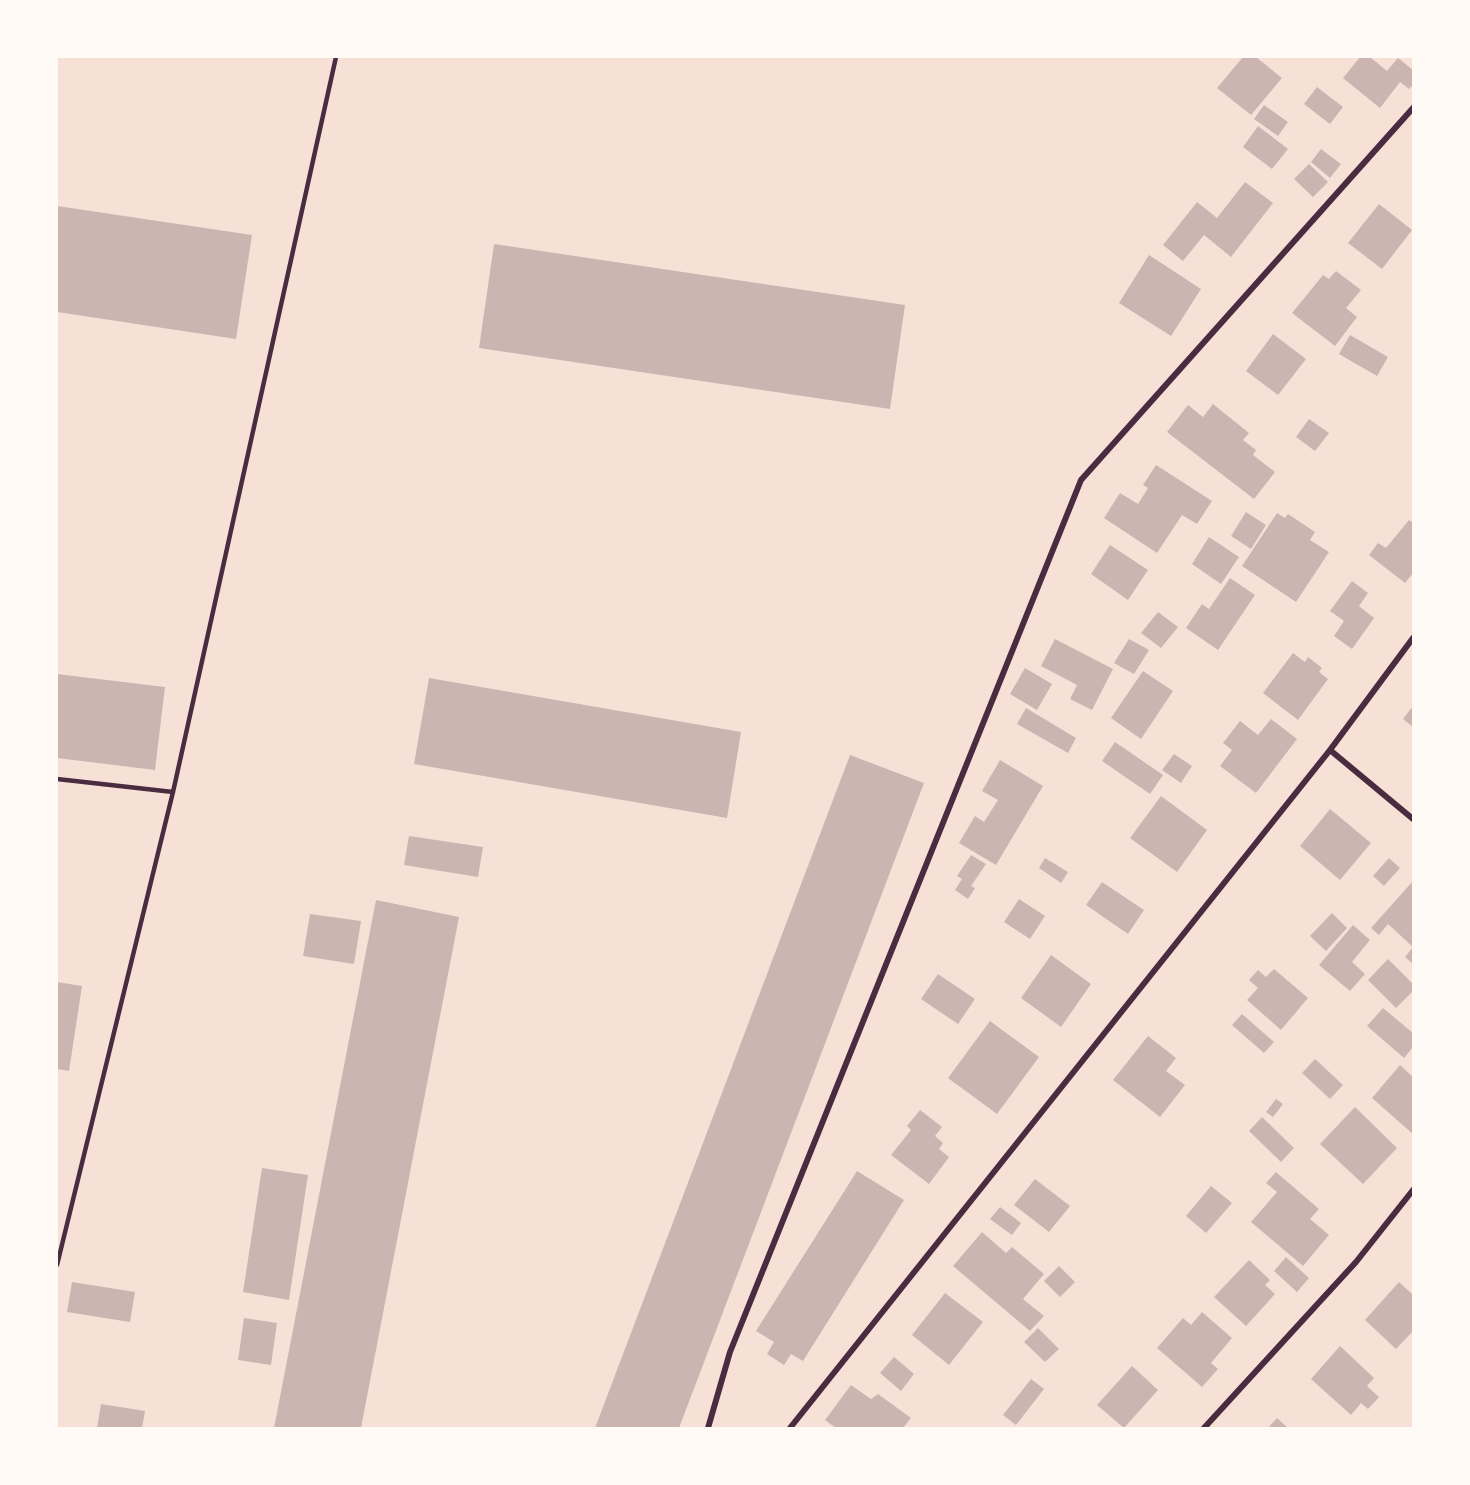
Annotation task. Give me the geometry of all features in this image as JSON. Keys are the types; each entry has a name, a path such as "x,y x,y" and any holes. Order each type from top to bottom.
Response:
{"street":[{"path":"708,1428 730,1352 1081,480 1413,108"},
{"path":"790,1428 1330,750 1413,638"},
{"path":"1330,750 1413,819"},
{"path":"1203,1428 1356,1262 1413,1190"}],"lane":[{"path":"57,1265 173,792 336,57"},
{"path":"57,779 173,792"}],"building":[{"path":"1243,57 1256,57 1282,78 1251,115 1217,88"},
{"path":"1360,57 1370,57 1387,71 1398,58 1413,70 1413,85 1409,89 1400,82 1380,108 1343,78"},
{"path":"1317,87 1343,107 1330,124 1304,104"},
{"path":"1264,105 1288,122 1278,136 1254,119"},
{"path":"1258,126 1288,149 1272,169 1243,147"},
{"path":"1321,149 1341,164 1330,178 1311,162"},
{"path":"1309,164 1328,182 1313,197 1294,179"},
{"path":"1245,182 1273,203 1231,257 1204,235 1183,261 1163,245 1197,202 1217,218"},
{"path":"1379,204 1412,230 1382,269 1348,243"},
{"path":"57,206 252,235 236,339 57,312"},
{"path":"494,244 905,305 890,409 479,348"},
{"path":"1149,255 1201,289 1171,336 1119,303"},
{"path":"1336,271 1361,290 1346,308 1357,317 1335,346 1292,313 1323,275 1329,279"},
{"path":"1273,334 1306,359 1278,395 1246,371"},
{"path":"1350,335 1388,357 1377,376 1339,354"},
{"path":"1213,404 1249,433 1243,440 1256,450 1253,455 1275,472 1254,499 1167,432 1188,405 1203,417"},
{"path":"1309,419 1329,433 1315,451 1296,437"},
{"path":"1156,465 1212,501 1197,524 1182,515 1157,553 1104,518 1120,493 1138,504 1148,488 1143,485"},
{"path":"1246,512 1266,525 1251,549 1231,536"},
{"path":"1277,513 1285,518 1288,514 1315,532 1310,540 1329,552 1296,602 1242,566"},
{"path":"1409,520 1413,523 1413,573 1405,583 1369,555 1378,543 1386,548"},
{"path":"1209,537 1239,557 1221,584 1192,564"},
{"path":"1110,545 1148,570 1128,600 1091,574"},
{"path":"1230,578 1255,595 1218,650 1186,628 1202,604 1209,609"},
{"path":"1352,581 1368,593 1359,606 1374,618 1352,649 1334,636 1344,621 1330,611"},
{"path":"1158,612 1178,627 1161,648 1141,633"},
{"path":"1055,639 1113,669 1092,710 1070,699 1077,685 1041,666"},
{"path":"1129,639 1149,650 1134,674 1114,663"},
{"path":"1293,653 1305,662 1308,657 1322,668 1319,672 1328,679 1298,720 1263,693"},
{"path":"1025,668 1052,684 1037,710 1010,694"},
{"path":"1143,671 1173,691 1141,739 1111,718"},
{"path":"57,674 165,687 155,770 57,758"},
{"path":"429,678 741,732 727,818 414,764"},
{"path":"1413,706 1413,727 1403,719"},
{"path":"1026,708 1076,738 1068,753 1017,724"},
{"path":"1271,719 1297,739 1256,793 1220,766 1232,750 1223,743 1240,721 1258,735"},
{"path":"1115,742 1163,775 1150,794 1102,761"},
{"path":"1174,754 1192,766 1181,783 1162,770"},
{"path":"850,755 924,783 679,1428 595,1428"},
{"path":"1000,760 1043,786 996,865 959,843 975,816 984,822 998,800 982,791"},
{"path":"1161,796 1207,830 1177,872 1130,838"},
{"path":"1330,809 1371,843 1340,880 1300,846"},
{"path":"409,836 483,847 478,877 404,865"},
{"path":"971,855 986,864 971,886 975,888 968,899 955,890 962,879 957,876"},
{"path":"1045,858 1068,872 1061,883 1039,868"},
{"path":"1389,858 1400,868 1384,886 1373,876"},
{"path":"1413,881 1413,947 1388,924 1379,935 1371,928"},
{"path":"1102,882 1144,910 1128,934 1086,905"},
{"path":"1019,899 1045,916 1030,939 1004,922"},
{"path":"376,900 459,917 361,1428 274,1428"},
{"path":"1332,913 1347,928 1326,951 1310,936"},
{"path":"310,914 361,921 354,964 303,956"},
{"path":"1353,925 1370,940 1352,962 1365,974 1350,991 1319,965"},
{"path":"1413,947 1413,964 1405,957"},
{"path":"1051,955 1091,984 1061,1027 1021,998"},
{"path":"1388,959 1413,984 1413,991 1396,1008 1368,980"},
{"path":"1274,969 1308,998 1281,1030 1247,1000 1258,988 1249,980 1258,970 1266,977"},
{"path":"938,974 975,999 958,1024 921,999"},
{"path":"57,982 82,986 69,1071 57,1069"},
{"path":"1383,1008 1413,1033 1413,1047 1404,1058 1367,1026"},
{"path":"1242,1014 1274,1042 1264,1053 1232,1025"},
{"path":"990,1021 1039,1057 997,1114 948,1078"},
{"path":"1148,1036 1176,1058 1166,1071 1185,1085 1160,1117 1113,1080"},
{"path":"1315,1059 1343,1085 1330,1099 1302,1073"},
{"path":"1400,1065 1413,1077 1413,1134 1372,1098"},
{"path":"1276,1099 1283,1104 1273,1117 1266,1112"},
{"path":"1355,1107 1397,1148 1363,1184 1320,1144"},
{"path":"920,1110 942,1127 935,1136 943,1143 939,1149 949,1157 929,1184 891,1155 911,1130 907,1126"},
{"path":"1262,1117 1294,1148 1281,1162 1249,1131"},
{"path":"262,1168 308,1175 289,1300 243,1292"},
{"path":"857,1171 904,1200 803,1361 791,1354 784,1365 767,1354 774,1342 756,1331"},
{"path":"1276,1172 1319,1209 1310,1219 1329,1235 1303,1266 1251,1222 1277,1192 1266,1183"},
{"path":"1035,1179 1070,1206 1049,1232 1014,1205"},
{"path":"1211,1186 1232,1203 1206,1233 1186,1216"},
{"path":"1000,1207 1021,1223 1012,1235 990,1219"},
{"path":"982,1232 1006,1253 1012,1247 1044,1274 1023,1299 1044,1316 1030,1331 953,1266"},
{"path":"1286,1257 1309,1278 1297,1292 1274,1271"},
{"path":"1249,1260 1270,1280 1265,1285 1275,1294 1246,1326 1214,1297"},
{"path":"1059,1266 1075,1282 1060,1297 1044,1281"},
{"path":"72,1282 135,1292 130,1322 67,1312"},
{"path":"1399,1282 1413,1295 1413,1331 1396,1349 1365,1320"},
{"path":"945,1293 983,1322 949,1365 912,1335"},
{"path":"1202,1312 1232,1338 1211,1363 1218,1369 1202,1387 1157,1348 1183,1318 1191,1325"},
{"path":"244,1318 277,1323 271,1365 238,1360"},
{"path":"1038,1328 1059,1349 1045,1362 1024,1342"},
{"path":"1340,1346 1374,1378 1367,1386 1379,1397 1368,1409 1361,1403 1351,1415 1311,1379"},
{"path":"894,1357 914,1374 901,1391 880,1373"},
{"path":"1132,1366 1158,1390 1124,1428 1097,1405"},
{"path":"1031,1379 1044,1389 1016,1425 1003,1415"},
{"path":"851,1385 871,1399 878,1394 911,1418 903,1428 836,1428 825,1420"},
{"path":"101,1404 145,1411 142,1428 97,1428"},
{"path":"1277,1418 1288,1428 1268,1428"}]}
